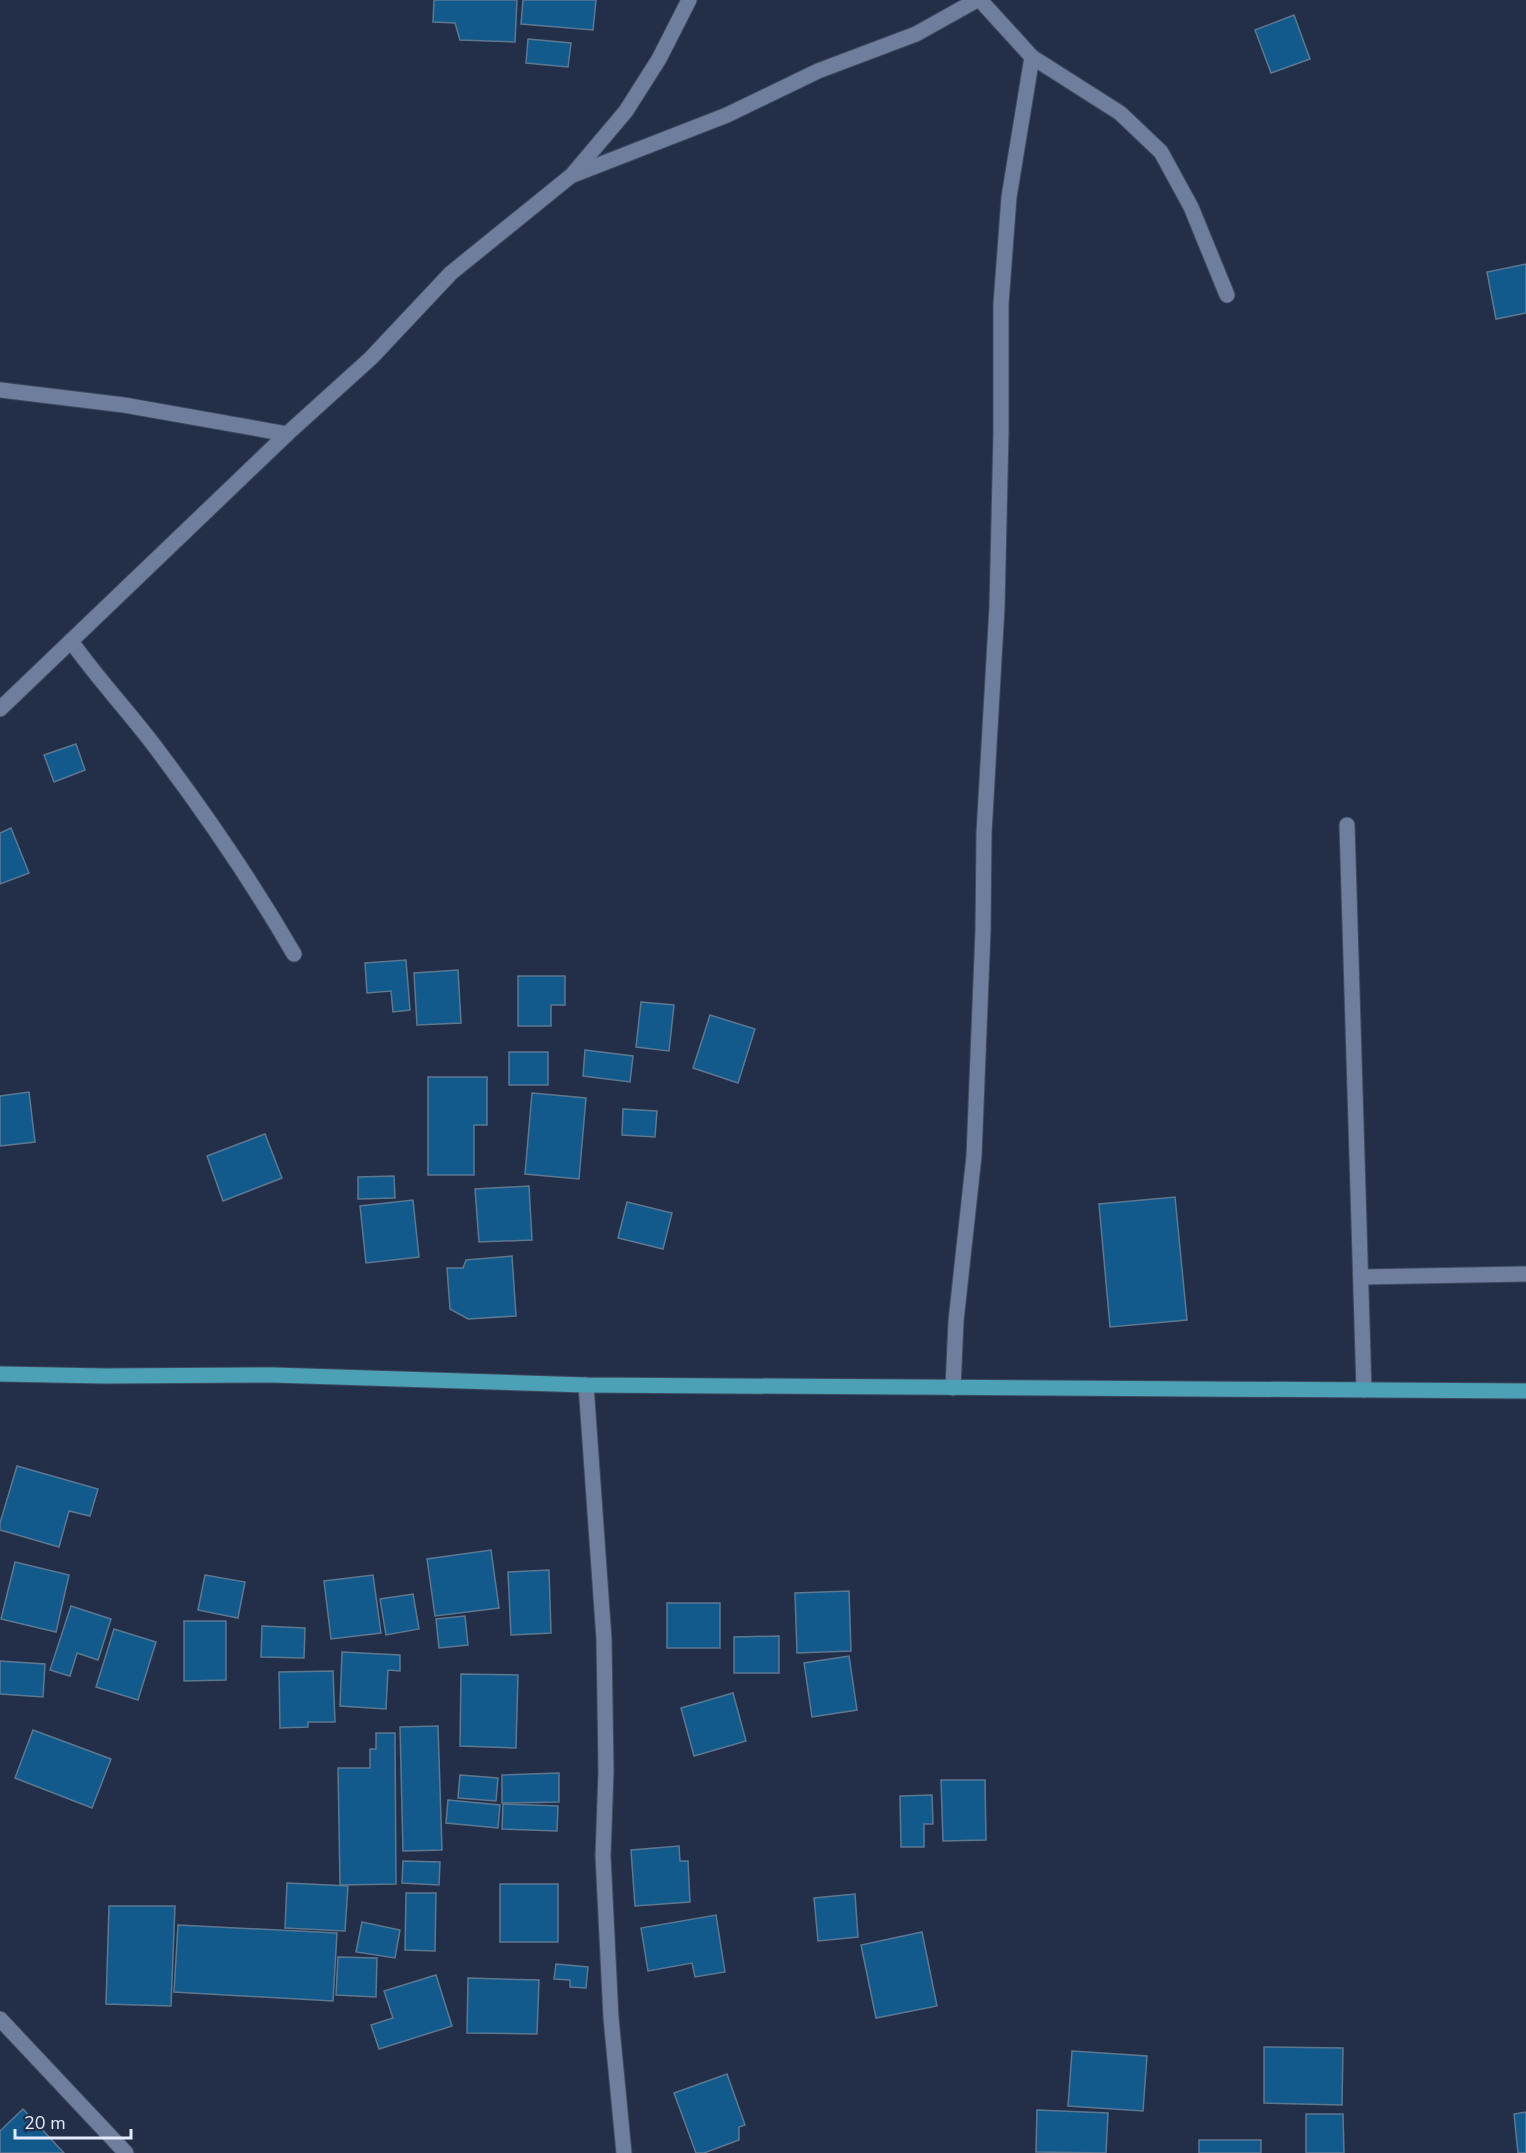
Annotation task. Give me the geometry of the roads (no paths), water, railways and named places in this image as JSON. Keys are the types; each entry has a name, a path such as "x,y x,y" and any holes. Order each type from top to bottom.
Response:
{"main road":[{"path":"0,1374 105,1377 273,1375 586,1385 1526,1391"}],"street":[{"path":"0,709 287,434 371,357 451,273 572,175 626,111 659,59 689,0"},
{"path":"572,175 727,115 818,71 916,34 978,0 1032,57 1120,113 1161,152 1191,207 1227,295"},
{"path":"953,1388 956,1321 974,1156 983,930 984,833 997,607 1000,303 1009,197 1032,57"},
{"path":"0,390 124,405 287,434"},
{"path":"71,641 94,673 162,755 214,826 294,954"},
{"path":"1347,825 1364,1390"},
{"path":"1361,1277 1526,1274"},
{"path":"586,1385 604,1639 606,1771 603,1856 611,2018 624,2153"},
{"path":"0,2019 126,2153"}]}
